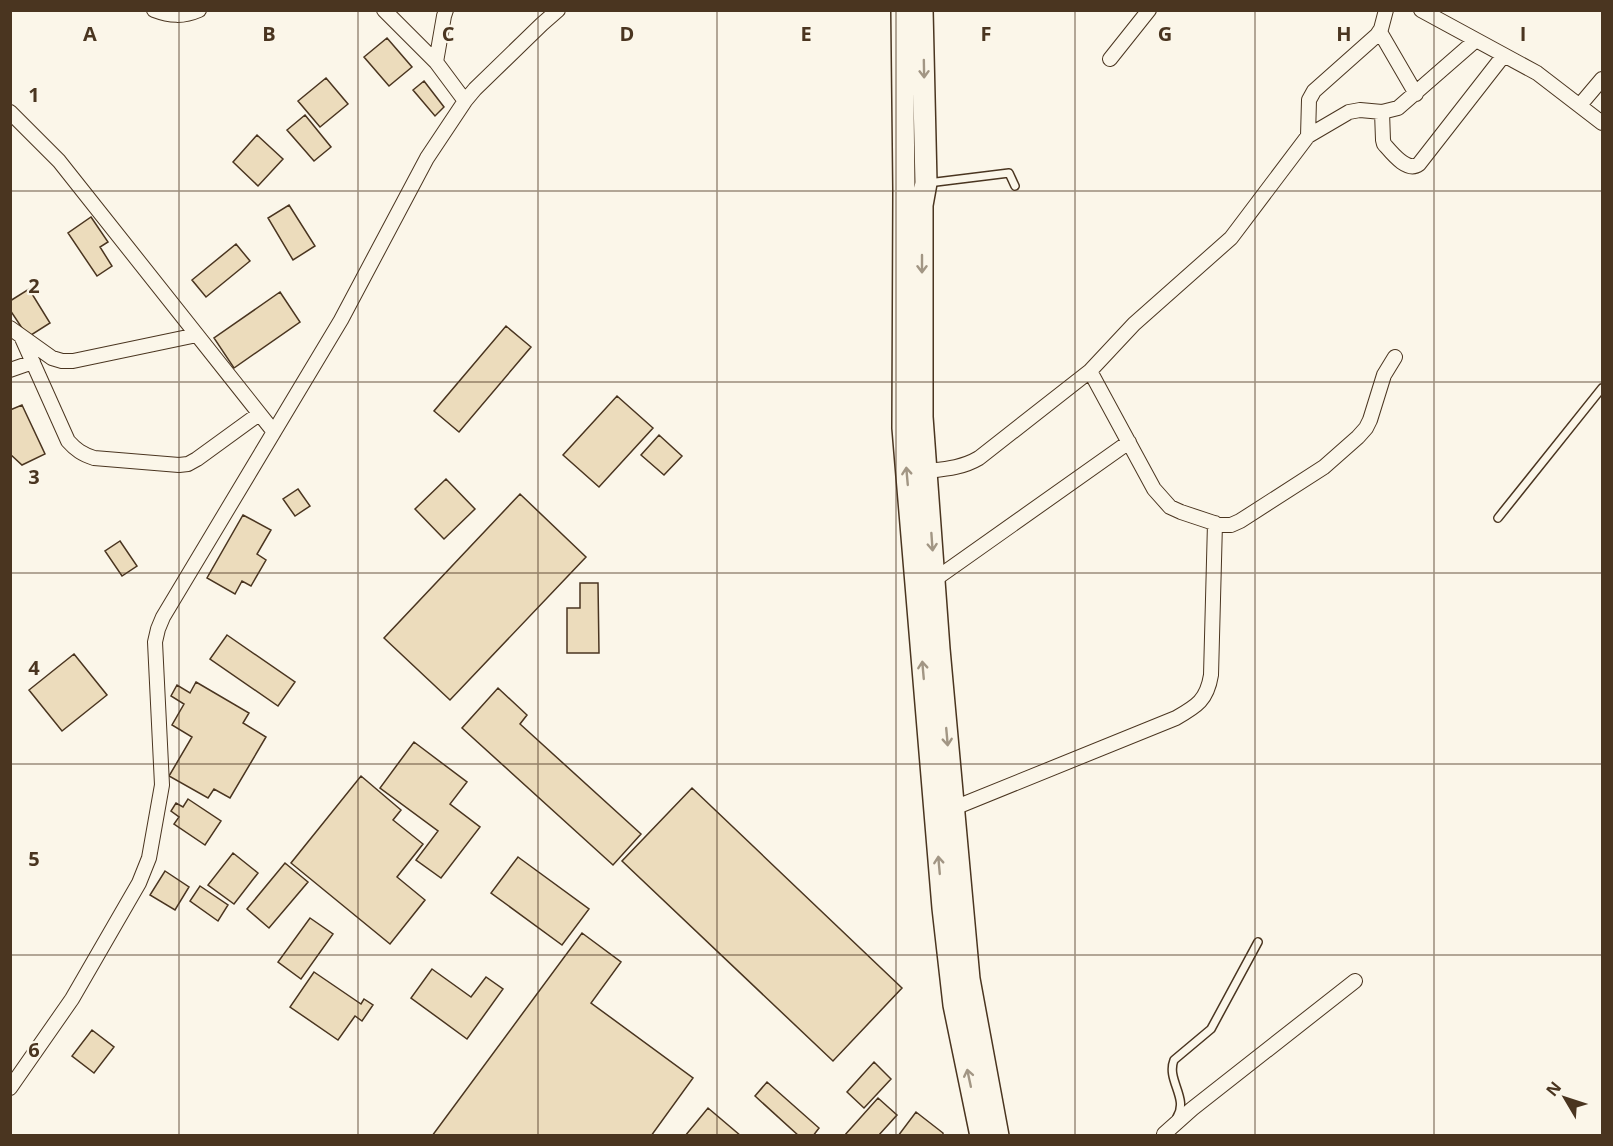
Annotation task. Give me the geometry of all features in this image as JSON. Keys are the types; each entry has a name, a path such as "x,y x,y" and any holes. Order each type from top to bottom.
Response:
{"main road":[{"path":"902,10 903,428 953,906 998,1136"},
{"path":"922,10 926,183 922,205 922,409 954,808 954,1005 981,1136"}],"street":[{"path":"154,10 175,16 199,10"},
{"path":"384,10 436,62 465,101"},
{"path":"10,1088 72,999 145,871 162,785 155,642 163,617 341,320 427,158 475,89 558,10"},
{"path":"1110,59 1149,10"},
{"path":"1308,136 1309,100 1314,91 1380,32 1386,10"},
{"path":"1421,10 1547,80 1602,123"},
{"path":"436,62 443,12"},
{"path":"1380,32 1416,94"},
{"path":"927,471 959,467 979,458 1090,372 1134,324 1231,238 1308,136 1349,112 1360,110 1382,112 1398,108 1476,40"},
{"path":"1382,112 1384,144 1406,165 1415,167 1504,55"},
{"path":"1580,105 1602,79"},
{"path":"10,112 59,161 274,432"},
{"path":"16,332 33,362 68,441 75,450 83,455 94,458 188,464 259,414"},
{"path":"16,332 52,358 62,361 73,361 197,336"},
{"path":"1090,372 1154,489 1170,507 1220,525 1231,525 1250,516 1324,467 1358,437 1370,420 1384,375 1395,357"},
{"path":"10,370 33,362"},
{"path":"934,580 1129,442"},
{"path":"954,808 1176,718 1192,709 1203,699 1211,675 1215,523"},
{"path":"1166,1133 1192,1109 1355,981"}],"lane":[{"path":"926,183 1009,173 1015,186"},
{"path":"1498,518 1602,388"},
{"path":"1166,1133 1180,1113 1182,1106 1172,1073 1174,1060 1211,1029 1258,942"}],"building":[{"path":"387,38 412,67 389,86 364,57"},
{"path":"326,78 348,104 320,127 298,101"},
{"path":"424,81 444,107 435,116 413,90"},
{"path":"305,115 331,147 314,161 287,130"},
{"path":"257,135 283,159 258,186 233,162"},
{"path":"289,205 315,246 293,260 268,218"},
{"path":"91,217 108,242 100,247 112,266 97,276 68,233"},
{"path":"236,244 250,261 206,297 192,280"},
{"path":"29,289 50,323 28,337 10,310 10,301"},
{"path":"280,292 300,322 234,368 214,338"},
{"path":"506,326 531,347 459,432 434,411"},
{"path":"617,396 653,428 599,487 563,455"},
{"path":"22,405 45,454 22,465 10,454 10,410"},
{"path":"659,435 682,456 664,475 641,455"},
{"path":"446,479 475,509 444,539 415,509"},
{"path":"298,489 310,506 295,516 283,499"},
{"path":"520,494 586,557 450,700 384,638"},
{"path":"243,515 271,530 257,554 266,560 251,586 242,581 235,594 207,578"},
{"path":"120,541 137,566 122,576 105,551"},
{"path":"580,583 598,583 599,653 567,653 567,608 580,608"},
{"path":"227,635 295,682 278,706 210,659"},
{"path":"74,654 107,695 62,731 29,690"},
{"path":"196,682 249,713 243,723 266,737 230,798 214,789 208,798 169,776 192,737 172,725 184,704 171,696 177,685 190,693"},
{"path":"498,688 527,715 520,724 641,834 613,865 462,728"},
{"path":"414,742 467,782 450,804 480,827 441,878 416,860 438,831 380,788"},
{"path":"361,776 401,810 393,820 423,844 397,877 425,900 390,944 291,863"},
{"path":"692,788 902,988 833,1061 622,861"},
{"path":"188,799 221,821 205,845 174,824 179,817 171,811 176,803 183,807"},
{"path":"233,853 258,873 234,904 208,885"},
{"path":"518,857 589,909 562,945 491,893"},
{"path":"285,863 308,882 269,928 247,909"},
{"path":"165,871 189,887 175,910 150,895"},
{"path":"200,886 228,905 218,921 190,901"},
{"path":"310,918 333,934 301,979 278,962"},
{"path":"582,933 621,962 591,1003 693,1078 651,1136 432,1136"},
{"path":"432,969 471,997 486,977 503,989 467,1039 411,998"},
{"path":"314,972 361,1004 364,999 373,1005 362,1021 355,1016 338,1040 290,1007"},
{"path":"92,1030 114,1047 94,1073 72,1056"},
{"path":"874,1062 891,1079 864,1108 847,1092"},
{"path":"767,1082 819,1128 813,1136 799,1136 755,1096"},
{"path":"878,1098 897,1115 878,1136 844,1136"},
{"path":"708,1108 741,1136 685,1136"},
{"path":"916,1112 943,1133 943,1136 898,1136"}]}
